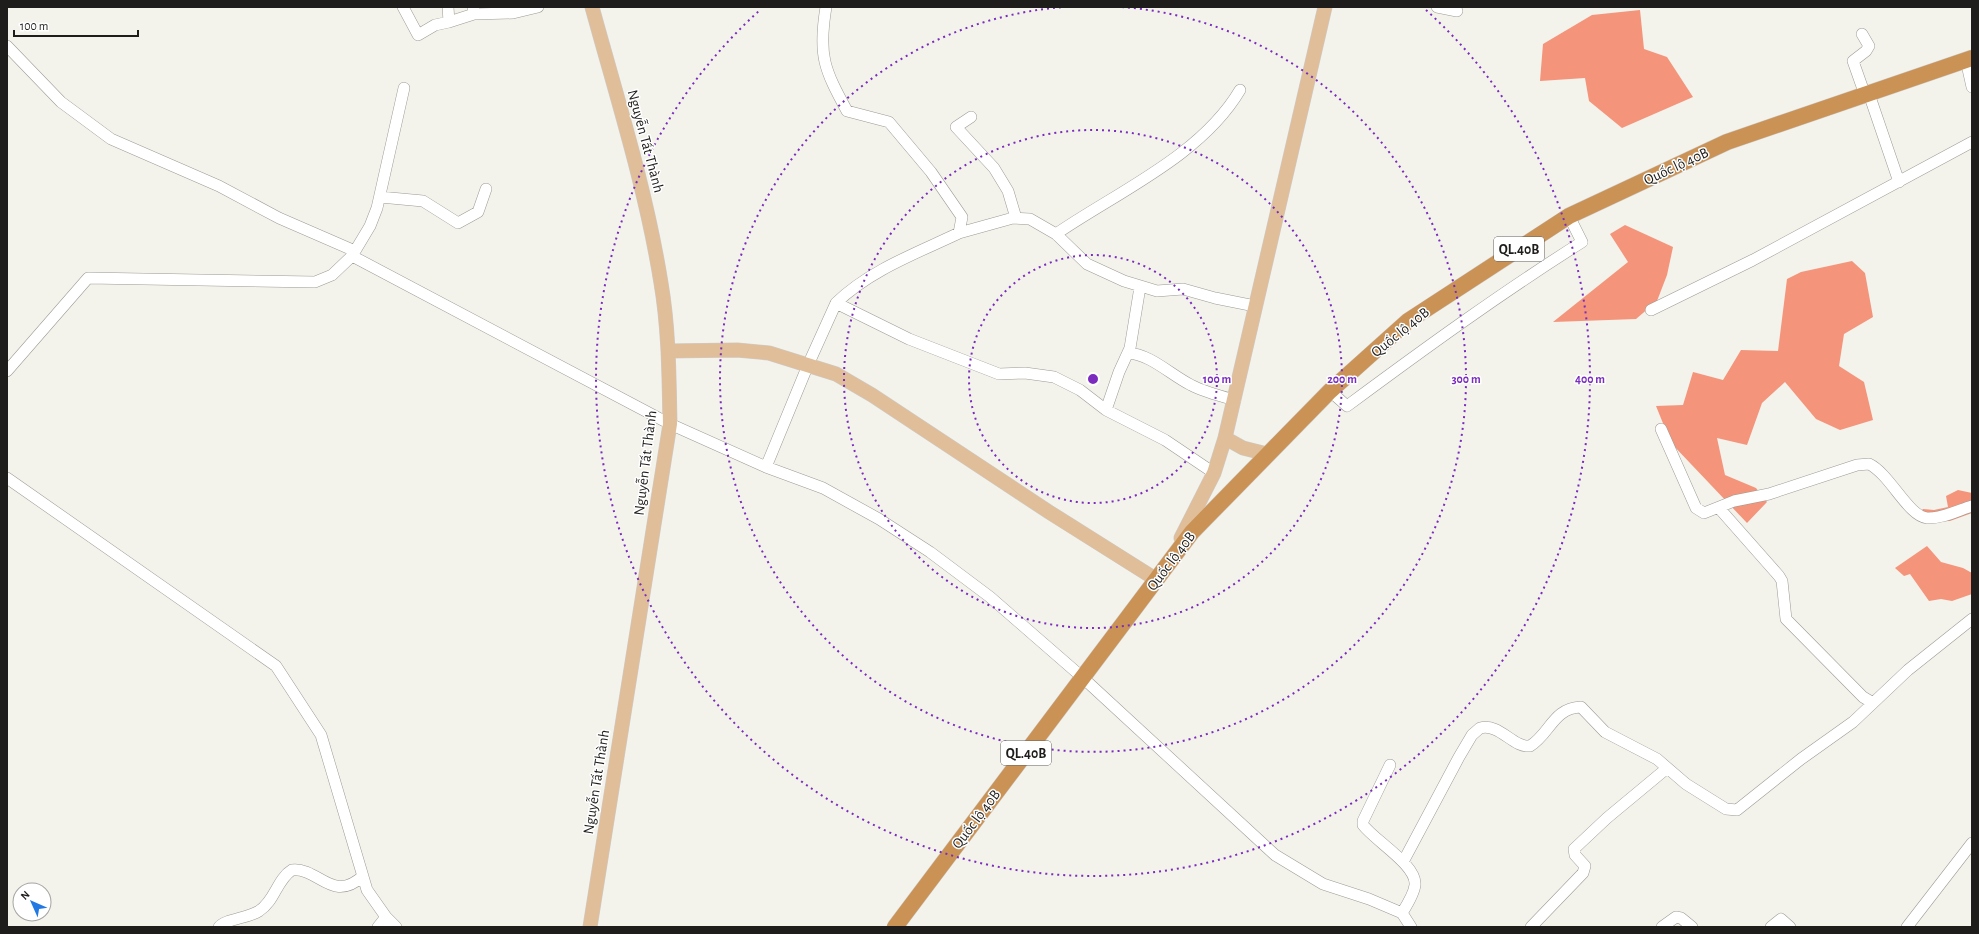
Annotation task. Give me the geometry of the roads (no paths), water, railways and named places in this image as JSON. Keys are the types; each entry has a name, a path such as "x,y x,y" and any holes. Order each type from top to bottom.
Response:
{"highway":[{"name":"Quốc lộ 40B","path":"895,927 1192,532 1330,391 1408,321 1569,216 1727,142 1969,59"}],"main road":[{"name":"Nguyễn Tất Thành","path":"590,927 670,424 669,351 661,283 646,209 592,7"},
{"path":"669,351 737,350 769,353 836,374 872,395 1049,512 1157,580 1193,518 1214,472 1225,438 1325,7"},
{"path":"1225,438 1243,448 1267,454"}],"street":[{"path":"403,7 418,35 436,25 449,22 474,11 513,13 538,7"},
{"path":"448,7 449,22"},
{"path":"826,7 822,48 825,66 847,111 889,122 896,128 931,172 962,217 960,233"},
{"path":"1437,7 1457,11"},
{"path":"1862,34 1869,46 1866,51 1853,61 1867,94 1899,182"},
{"path":"7,46 61,102 111,139 219,186 279,218 354,254 670,424 766,467 823,488 878,518 930,552 990,597 1082,677 1223,809 1275,855 1323,884 1369,899 1402,913 1411,927"},
{"path":"1969,59 1972,87"},
{"path":"7,371 88,278 316,282 332,275 354,254 370,226 380,197 404,88"},
{"path":"1056,234 1123,193 1192,144 1224,114 1240,90"},
{"path":"971,117 956,127 994,168 1008,191 1016,218"},
{"path":"1651,310 1721,277 1972,142"},
{"path":"380,197 423,201 458,223 478,212 486,189"},
{"path":"1330,391 1347,406 1453,328 1532,273 1582,242 1569,216"},
{"path":"766,467 808,365 836,304 845,295 883,270 960,233 1016,218 1030,219 1056,234 1087,264 1140,287 1157,291 1183,289 1215,298 1255,306"},
{"path":"1106,410 1119,372 1128,353 1140,287"},
{"path":"836,304 909,339 999,374 1025,373 1054,377 1080,390 1106,410 1165,440 1214,472"},
{"path":"1128,353 1143,356 1192,386 1234,400"},
{"path":"1660,430 1696,508 1704,513 1734,501 1768,494 1858,465 1869,464 1881,471 1918,515 1928,518 1972,506"},
{"path":"7,478 276,666 321,735 367,890 386,918 396,927"},
{"path":"1719,508 1779,576 1782,581 1786,619 1863,697 1873,703"},
{"path":"1403,862 1459,757 1472,735 1480,728 1491,728 1524,746 1530,746 1560,714 1567,709 1581,707 1605,732 1657,759 1686,784 1726,809 1737,810 1801,759 1868,711 1873,703 1908,670 1972,619"},
{"path":"1390,765 1363,821 1363,825 1403,862 1412,873 1415,884 1402,913"},
{"path":"1531,927 1584,873 1584,866 1575,855 1574,849 1607,818 1666,768"},
{"path":"1907,927 1972,843"},
{"path":"218,927 224,923 246,917 264,908 274,896 283,879 292,870 300,870 330,884 341,886 356,882 363,876"},
{"path":"1662,927 1676,917 1681,918 1692,927"},
{"path":"378,927 386,918"},
{"path":"1771,927 1781,919 1790,927"}]}
